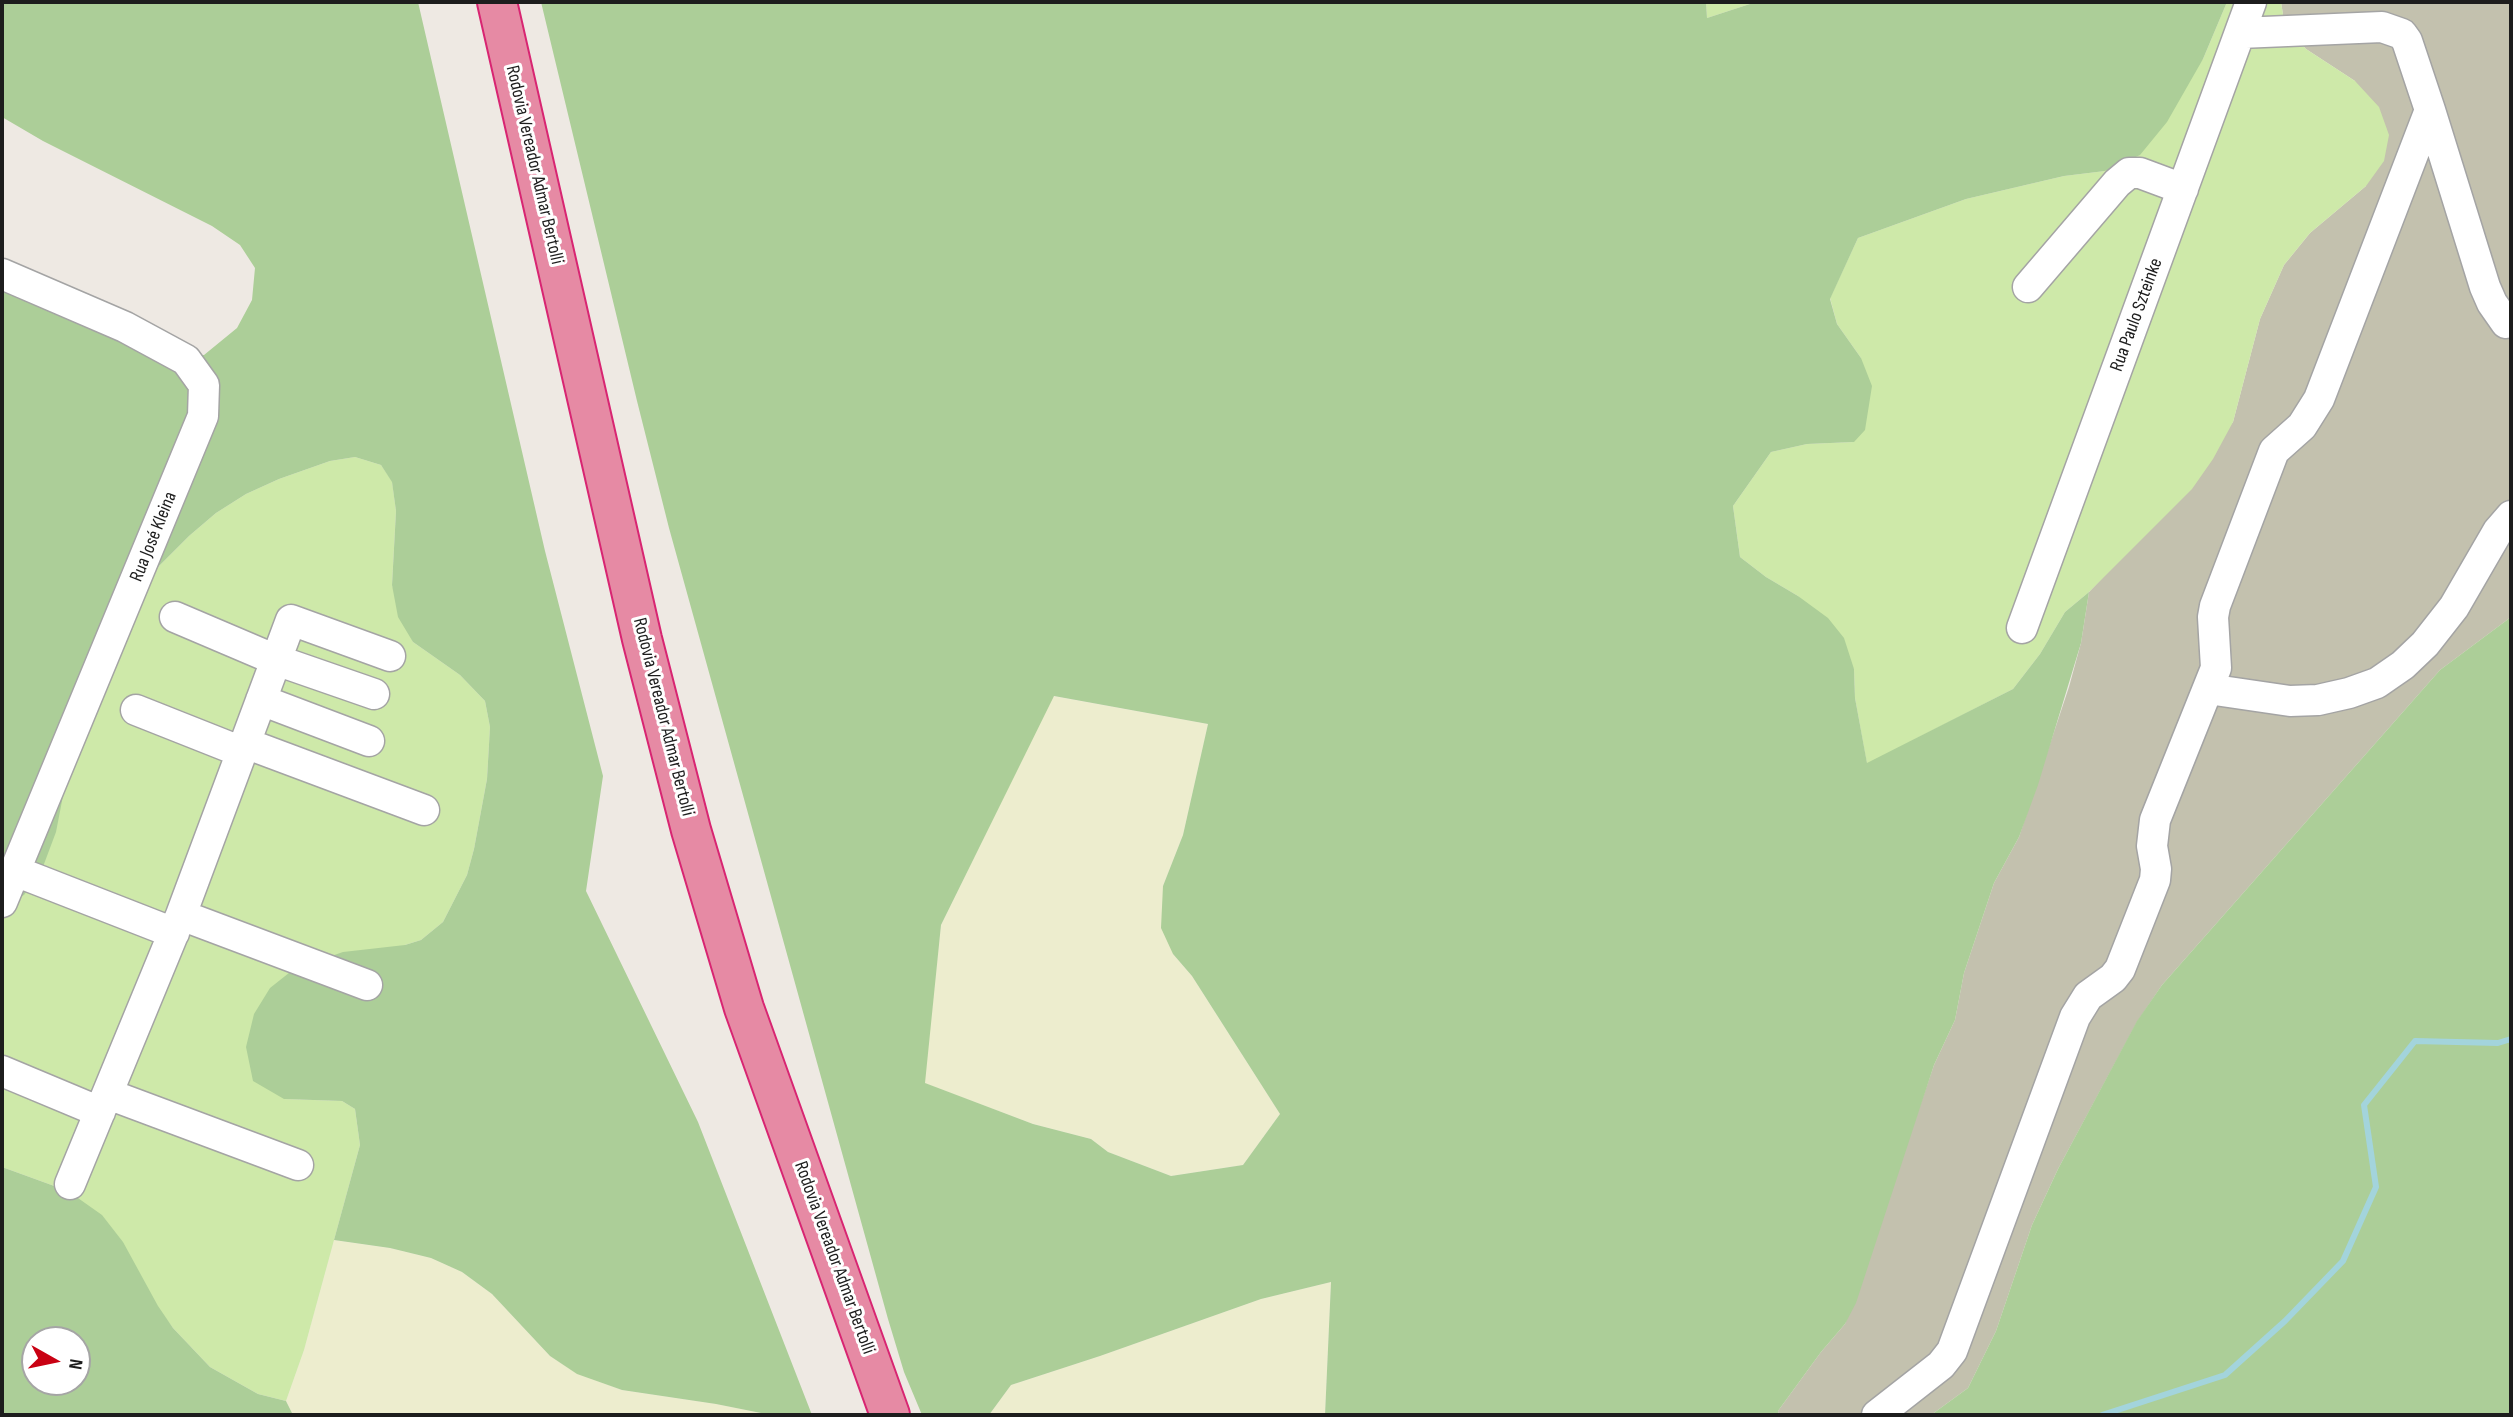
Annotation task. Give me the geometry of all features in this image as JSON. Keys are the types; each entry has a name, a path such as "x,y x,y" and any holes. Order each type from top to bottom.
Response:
{"highway":[{"name":"Rodovia Vereador Admar Bertolli","path":"497,2 642,639 691,830 744,1007 890,1415"}],"street":[{"name":"Rua Paulo Szteinke","path":"2022,628 2251,2"},
{"path":"2240,33 2382,27 2402,34 2407,41 2430,110 2485,287 2506,323"},
{"path":"1877,1415 1941,1364 1952,1351 2075,1017 2088,996 2113,978 2120,969 2152,891 2156,869 2152,846 2155,820 2216,668 2213,617 2215,606 2274,451 2283,440 2302,426 2319,399 2430,110"},
{"path":"2028,287 2117,183 2129,173 2140,173 2183,189"},
{"name":"Rua José Kleina","path":"2,274 125,327 186,360 204,385 203,416 2,902"},
{"path":"2208,689 2290,701 2318,700 2349,694 2377,683 2403,665 2425,644 2454,607 2498,531 2511,516"},
{"path":"175,617 276,660 374,694"},
{"path":"71,1184 178,924 291,620 390,656"},
{"path":"261,700 369,740"},
{"path":"136,710 424,810"},
{"path":"15,871 367,985"},
{"path":"2,1071 298,1165"}],"shaded area":[{"path":"2281,2 2511,2 2511,617 2440,670 2162,985 2137,1022 2058,1169 2032,1225 1996,1331 1968,1388 1931,1415 1779,1415 1778,1411 1845,1324 1934,1065 1955,1020 1964,973 1994,883 2019,837 2069,687 2081,643 2089,592 2123,556 2233,422 2260,319 2284,265 2310,233 2366,186 2355,81 2306,49 2285,27"}],"green space":[{"path":"2,2 418,2 545,551 603,776 586,891 698,1122 812,1415 771,1415 622,1390 577,1374 550,1356 492,1294 462,1272 431,1258 390,1248 334,1240 360,1145 355,1109 342,1101 284,1099 253,1081 246,1047 254,1014 270,988 294,969 343,952 405,945 421,940 443,922 467,875 474,849 487,779 490,727 485,701 460,675 413,642 398,617 392,585 396,511 392,482 381,465 355,457 330,461 246,494 216,513 145,580 79,713 56,832 41,872 24,895 2,905 2,273 177,355 204,355 237,328 252,300 255,268 240,245 212,226 43,141 2,117"},
{"path":"541,2 1706,2 1707,18 1756,2 2227,2 2203,59 2167,122 2140,155 2105,171 2064,176 1966,199 1858,238 1830,299 1837,324 1861,358 1872,386 1865,430 1854,442 1807,444 1771,452 1733,506 1740,557 1828,618 1844,638 1854,669 1855,698 1867,763 2013,689 2040,654 2065,612 2089,592 2081,643 2038,785 2019,837 1994,883 1964,973 1955,1020 1934,1065 1856,1303 1845,1324 1778,1411 1779,1415 1325,1415 1331,1282 1261,1299 1011,1385 989,1415 922,1415 904,1372 888,1319 669,528","holes":["1054,696 1208,724 1183,835 1163,886 1161,928 1173,954 1192,976 1280,1114 1243,1165 1171,1176 1108,1152 1091,1139 1033,1124 925,1083 941,925"]},
{"path":"1706,2 1756,2 1707,18"},
{"path":"2227,2 2281,2 2285,27 2306,49 2355,81 2379,107 2389,135 2384,161 2366,186 2310,233 2284,265 2260,319 2233,422 2213,459 2192,489 2089,592 2065,612 2040,654 2013,689 1867,764 1855,698 1854,669 1798,596 1740,557 1733,506 1771,452 1807,444 1854,442 1861,358 1837,324 1830,298 1858,238 1966,199 2064,176 2105,171 2203,59"},
{"path":"355,457 381,465 392,481 396,511 392,585 413,642 460,675 485,701 490,727 487,779 467,875 443,922 421,940 405,945 284,1099 342,1101 355,1109 360,1145 304,1350 286,1401 258,1394 210,1367 173,1328 68,1191 2,1167 2,905 79,713 145,580 216,513 246,494 330,461"},
{"path":"2511,617 2511,1415 1931,1415 1968,1388 1996,1331 2032,1225 2058,1169 2137,1021 2162,985 2440,670"},
{"path":"1053,696 1208,724 1183,835 1163,886 1173,954 1192,976 1280,1114 1243,1165 1171,1176 1108,1152 1091,1139 1033,1124 924,1083 941,925"},
{"path":"2,1167 68,1191 102,1215 123,1242 173,1328 210,1367 258,1394 286,1401 293,1415 2,1415"},
{"path":"334,1240 390,1248 431,1258 462,1272 492,1294 550,1356 578,1374 622,1390 771,1415 293,1415 286,1401 304,1350"},
{"path":"1331,1282 1325,1415 989,1415 1011,1385 1261,1299"}],"waterway":[{"path":"2102,1415 2225,1375 2285,1321 2343,1261 2376,1187 2364,1105 2415,1041 2498,1043 2511,1039"}]}
